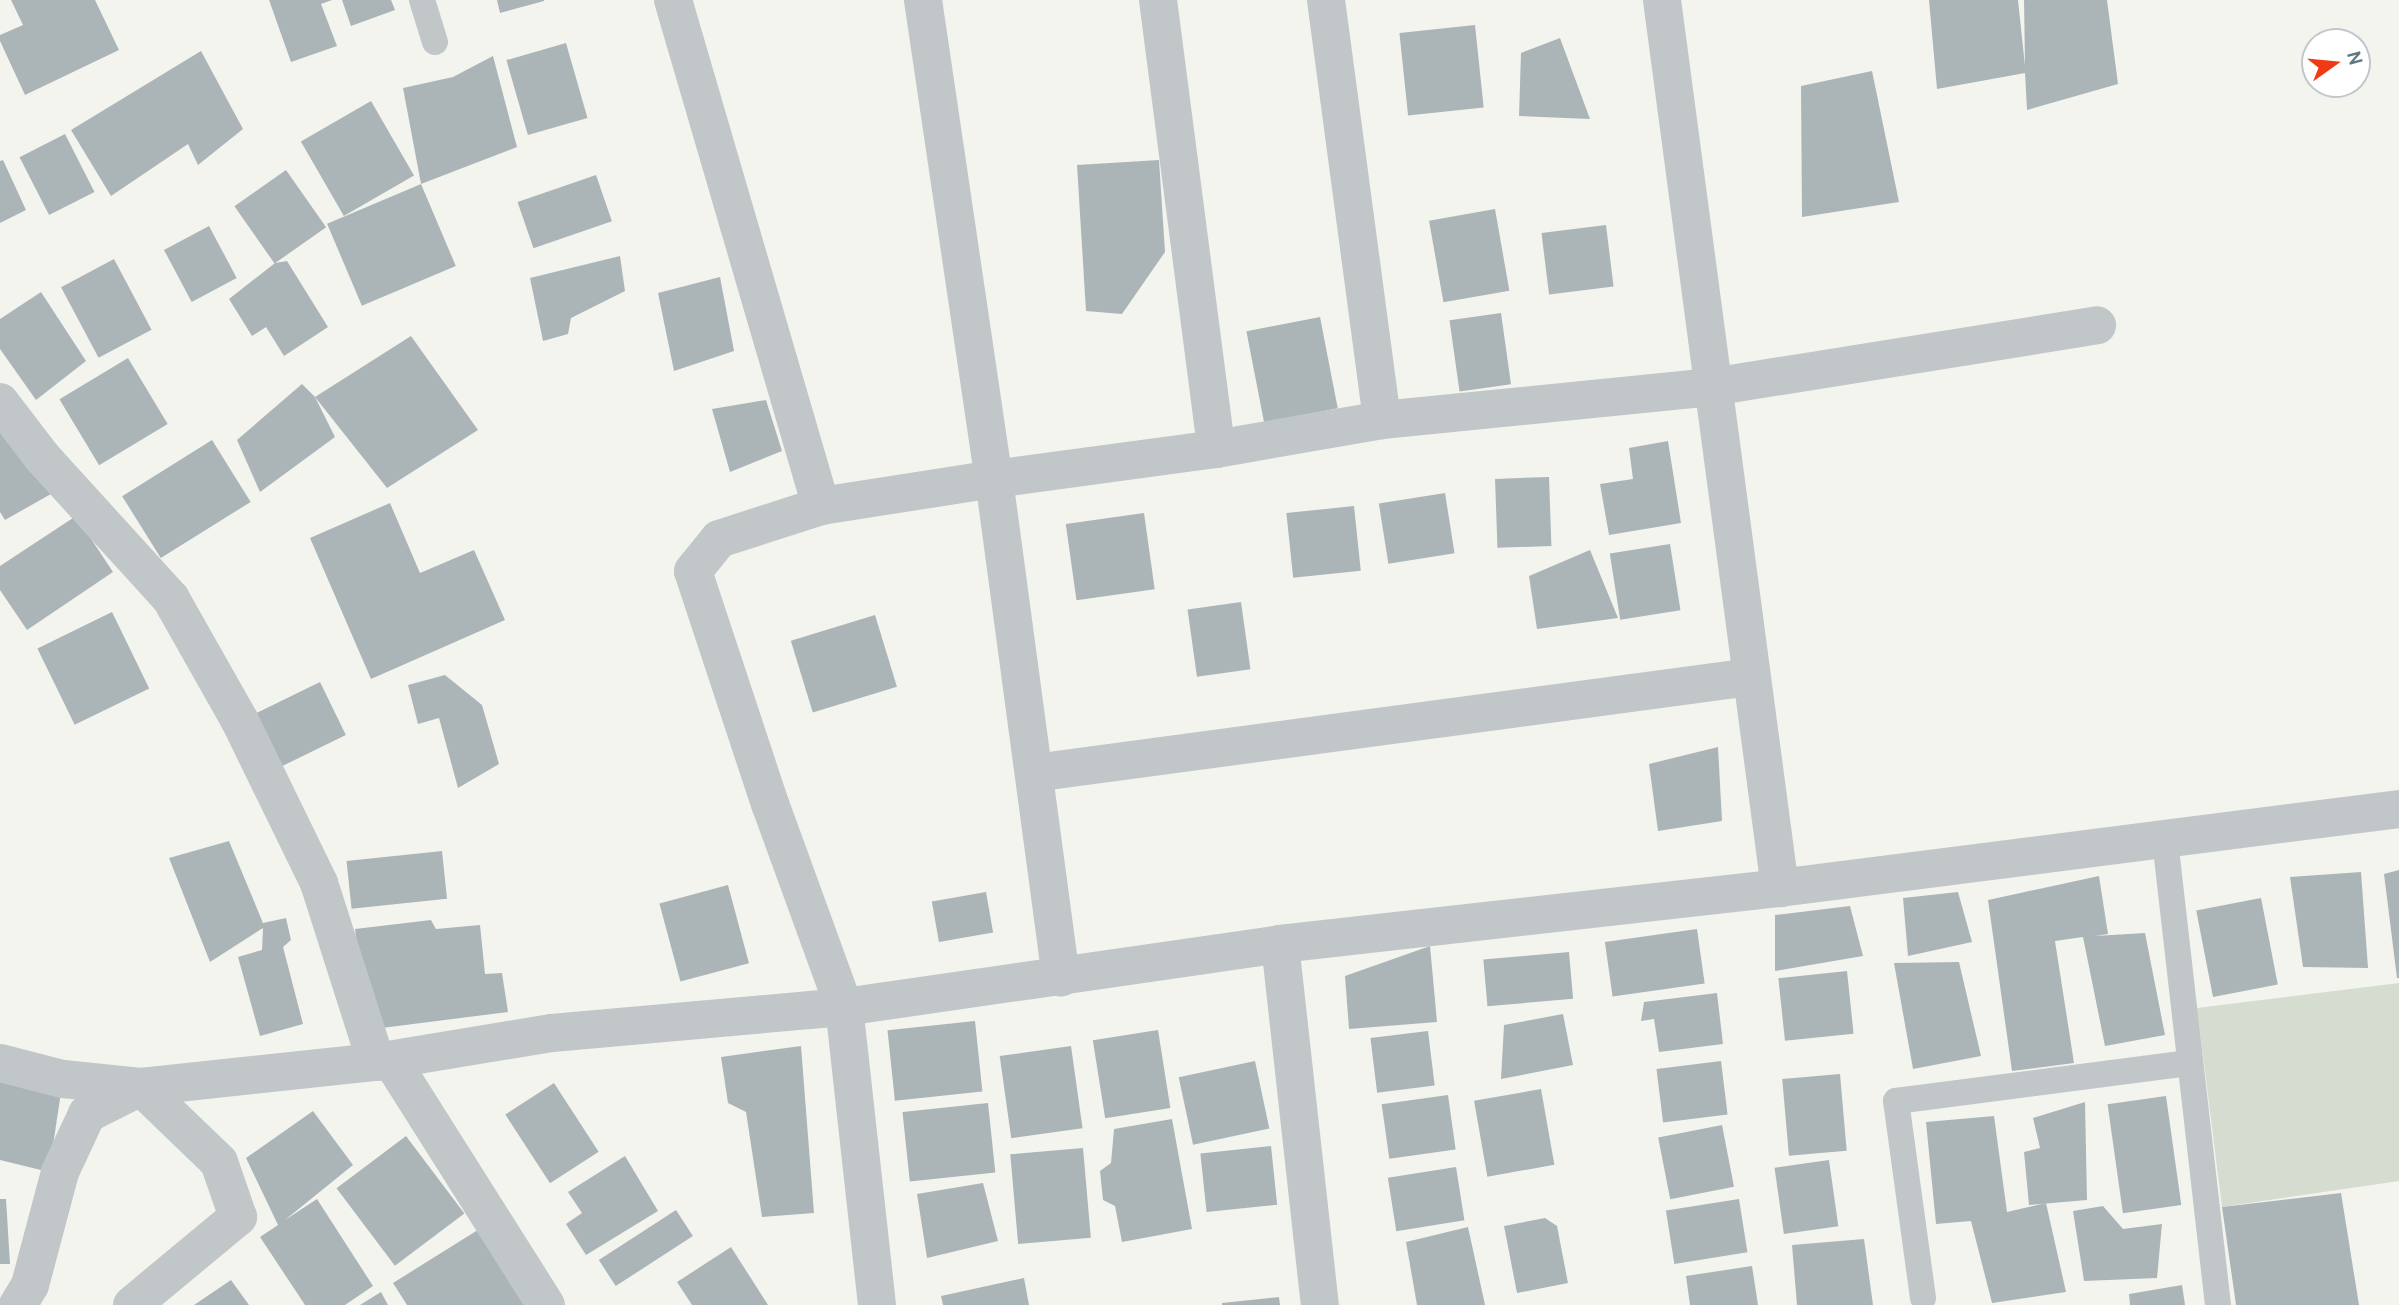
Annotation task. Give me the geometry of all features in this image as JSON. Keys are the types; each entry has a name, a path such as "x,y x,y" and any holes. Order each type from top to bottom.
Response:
{"street":[{"path":"673,0 821,506"},
{"path":"923,0 995,479 1061,978"},
{"path":"1158,0 1216,449"},
{"path":"1326,0 1382,420"},
{"path":"1662,0 1780,888"},
{"path":"877,1305 844,1007 770,804 693,570 719,539 821,506 1216,449 1382,420 1712,387 2096,325"},
{"path":"0,402 177,610 240,721 319,883 384,1061 545,1305"},
{"path":"1034,773 1751,677"},
{"path":"0,1063 63,1079 141,1087 384,1061 552,1033 844,1007 1061,978 1280,944 1780,888 2399,809"},
{"path":"1280,944 1320,1305"},
{"path":"18,1305 30,1285 60,1172 87,1114 141,1087"},
{"path":"132,1305 238,1217 219,1162 141,1087"}],"lane":[{"path":"422,0 435,42"},
{"path":"2165,840 2218,1305"},
{"path":"1923,1298 1896,1101 2189,1063"}],"shaded area":[{"path":"2399,983 2399,1181 2222,1207 2197,1008"}],"building":[{"path":"11,0 95,0 119,50 25,95 0,41 0,35 23,25"},
{"path":"269,0 332,0 321,4 337,46 291,62"},
{"path":"342,0 391,0 395,10 351,26"},
{"path":"497,0 544,0 544,1 500,13"},
{"path":"1929,0 2018,0 2025,66 2024,0 2107,0 2118,84 2027,110 2025,73 1937,89"},
{"path":"1475,25 1484,108 1408,115 1399,33"},
{"path":"1560,38 1590,119 1519,116 1521,53"},
{"path":"566,43 587,118 528,135 506,60"},
{"path":"201,51 243,129 198,165 188,144 111,196 71,130"},
{"path":"493,56 517,147 421,184 403,88 453,77"},
{"path":"1872,71 1899,202 1802,217 1801,86"},
{"path":"371,101 414,175 344,216 301,142"},
{"path":"65,134 95,192 49,215 20,157"},
{"path":"3,160 26,210 0,223 0,161"},
{"path":"1159,160 1165,252 1122,314 1086,311 1077,165"},
{"path":"286,170 326,227 275,263 234,206"},
{"path":"596,175 612,221 533,248 518,202"},
{"path":"421,184 456,266 362,306 327,224"},
{"path":"1495,209 1509,291 1443,302 1429,221"},
{"path":"1606,225 1614,287 1549,294 1541,233"},
{"path":"209,226 237,278 192,302 164,250"},
{"path":"620,256 625,291 571,318 568,334 543,341 530,278"},
{"path":"114,259 152,330 99,358 61,287"},
{"path":"287,261 328,327 284,356 266,327 252,336 229,299 275,263"},
{"path":"720,277 734,351 674,371 658,293"},
{"path":"41,292 86,361 36,400 0,349 0,319"},
{"path":"1501,313 1511,384 1460,392 1450,320"},
{"path":"1320,317 1338,408 1264,423 1246,331"},
{"path":"411,336 478,430 387,488 315,397"},
{"path":"128,358 168,424 99,465 59,399"},
{"path":"302,384 315,397 335,437 260,492 237,440"},
{"path":"766,400 782,451 730,472 712,409"},
{"path":"0,421 58,490 5,520 0,512"},
{"path":"212,440 251,502 161,558 122,496"},
{"path":"1668,441 1681,523 1609,535 1600,484 1633,479 1629,448"},
{"path":"1549,477 1551,546 1497,548 1495,479"},
{"path":"1445,493 1455,553 1388,564 1379,503"},
{"path":"390,503 420,573 474,550 505,620 371,679 310,538"},
{"path":"1354,506 1361,571 1293,578 1286,513"},
{"path":"1144,513 1155,589 1076,600 1066,524"},
{"path":"76,516 113,572 27,630 0,590 0,566"},
{"path":"1670,544 1680,610 1620,620 1610,554"},
{"path":"1590,550 1618,618 1537,629 1529,576"},
{"path":"1241,602 1250,669 1197,677 1188,610"},
{"path":"112,612 149,688 75,725 37,648"},
{"path":"875,615 897,687 813,712 791,641"},
{"path":"445,675 482,705 499,764 458,788 439,718 418,724 408,685"},
{"path":"320,682 346,735 266,774 240,721"},
{"path":"1718,747 1722,821 1658,831 1649,764"},
{"path":"229,841 263,923 286,918 291,940 283,947 303,1024 260,1036 238,957 262,950 263,928 210,962 169,858"},
{"path":"442,851 447,899 352,909 347,861"},
{"path":"2399,870 2399,978 2397,978 2384,874"},
{"path":"2361,872 2368,968 2303,967 2290,877"},
{"path":"2099,876 2108,934 2095,936 2145,933 2165,1035 2105,1046 2083,937 2055,941 2074,1063 2012,1071 1988,900"},
{"path":"728,885 749,963 680,982 659,903"},
{"path":"986,892 993,932 939,942 932,902"},
{"path":"1958,892 1972,942 1908,956 1903,898"},
{"path":"2261,898 2278,984 2213,997 2196,911"},
{"path":"1850,906 1863,956 1775,971 1775,915"},
{"path":"431,920 436,929 480,925 485,974 502,973 508,1012 366,1030 355,929"},
{"path":"1697,929 1705,983 1613,996 1605,942"},
{"path":"1430,946 1437,1022 1349,1029 1345,976"},
{"path":"1569,952 1573,999 1487,1006 1483,959"},
{"path":"1959,962 1981,1056 1913,1069 1894,963"},
{"path":"1847,971 1854,1034 1785,1041 1778,978"},
{"path":"1717,993 1723,1044 1659,1052 1654,1019 1641,1021 1644,1002"},
{"path":"1563,1014 1573,1065 1501,1079 1504,1025"},
{"path":"975,1021 982,1092 895,1101 887,1030"},
{"path":"1158,1030 1170,1108 1105,1118 1093,1040"},
{"path":"1428,1031 1435,1086 1377,1093 1370,1038"},
{"path":"801,1046 814,1213 762,1217 746,1112 728,1103 721,1057"},
{"path":"1071,1046 1083,1128 1011,1138 1000,1056"},
{"path":"1255,1061 1269,1128 1193,1145 1179,1077"},
{"path":"1721,1061 1728,1115 1663,1123 1656,1069"},
{"path":"1840,1074 1847,1151 1789,1156 1782,1079"},
{"path":"0,1076 63,1079 49,1172 0,1160"},
{"path":"554,1083 599,1152 550,1183 505,1115"},
{"path":"1541,1089 1554,1165 1487,1177 1474,1101"},
{"path":"1448,1095 1456,1149 1389,1159 1382,1104"},
{"path":"2166,1096 2181,1205 2123,1213 2108,1104"},
{"path":"2085,1102 2087,1200 2029,1205 2024,1152 2040,1148 2033,1118"},
{"path":"988,1103 995,1173 910,1182 902,1112"},
{"path":"313,1111 353,1165 285,1220 317,1199 373,1286 345,1305 305,1305 260,1237 278,1225 246,1158"},
{"path":"1994,1116 2007,1212 2046,1203 2066,1292 1992,1303 1971,1221 1936,1224 1926,1122"},
{"path":"1172,1119 1192,1229 1122,1242 1115,1206 1103,1200 1100,1171 1111,1163 1114,1129"},
{"path":"1722,1125 1734,1187 1670,1199 1658,1137"},
{"path":"406,1136 464,1213 395,1266 337,1188"},
{"path":"1271,1146 1277,1205 1207,1212 1200,1153"},
{"path":"1083,1148 1091,1238 1018,1244 1010,1154"},
{"path":"625,1156 658,1211 586,1255 566,1224 582,1213 568,1192"},
{"path":"1829,1160 1838,1226 1784,1234 1775,1168"},
{"path":"1456,1167 1464,1220 1396,1231 1388,1178"},
{"path":"983,1183 998,1241 927,1258 917,1194"},
{"path":"2341,1193 2359,1305 2236,1305 2222,1207"},
{"path":"0,1199 6,1199 10,1264 0,1264"},
{"path":"1739,1199 1747,1252 1674,1264 1666,1211"},
{"path":"2103,1206 2123,1229 2162,1224 2157,1278 2084,1281 2073,1211"},
{"path":"676,1210 693,1236 616,1286 599,1260"},
{"path":"1545,1218 1557,1226 1568,1283 1517,1293 1504,1226"},
{"path":"1468,1227 1485,1305 1417,1305 1406,1242"},
{"path":"481,1228 529,1305 407,1305 393,1283"},
{"path":"1864,1239 1873,1305 1797,1305 1792,1245"},
{"path":"731,1247 768,1305 692,1305 677,1282"},
{"path":"1752,1266 1758,1305 1690,1305 1686,1276"},
{"path":"1024,1278 1029,1305 943,1305 941,1296"},
{"path":"231,1280 249,1305 194,1305"},
{"path":"2182,1285 2185,1305 2130,1305 2129,1294"},
{"path":"381,1292 388,1305 360,1305"},
{"path":"1279,1297 1280,1305 1222,1305 1222,1303"}]}
